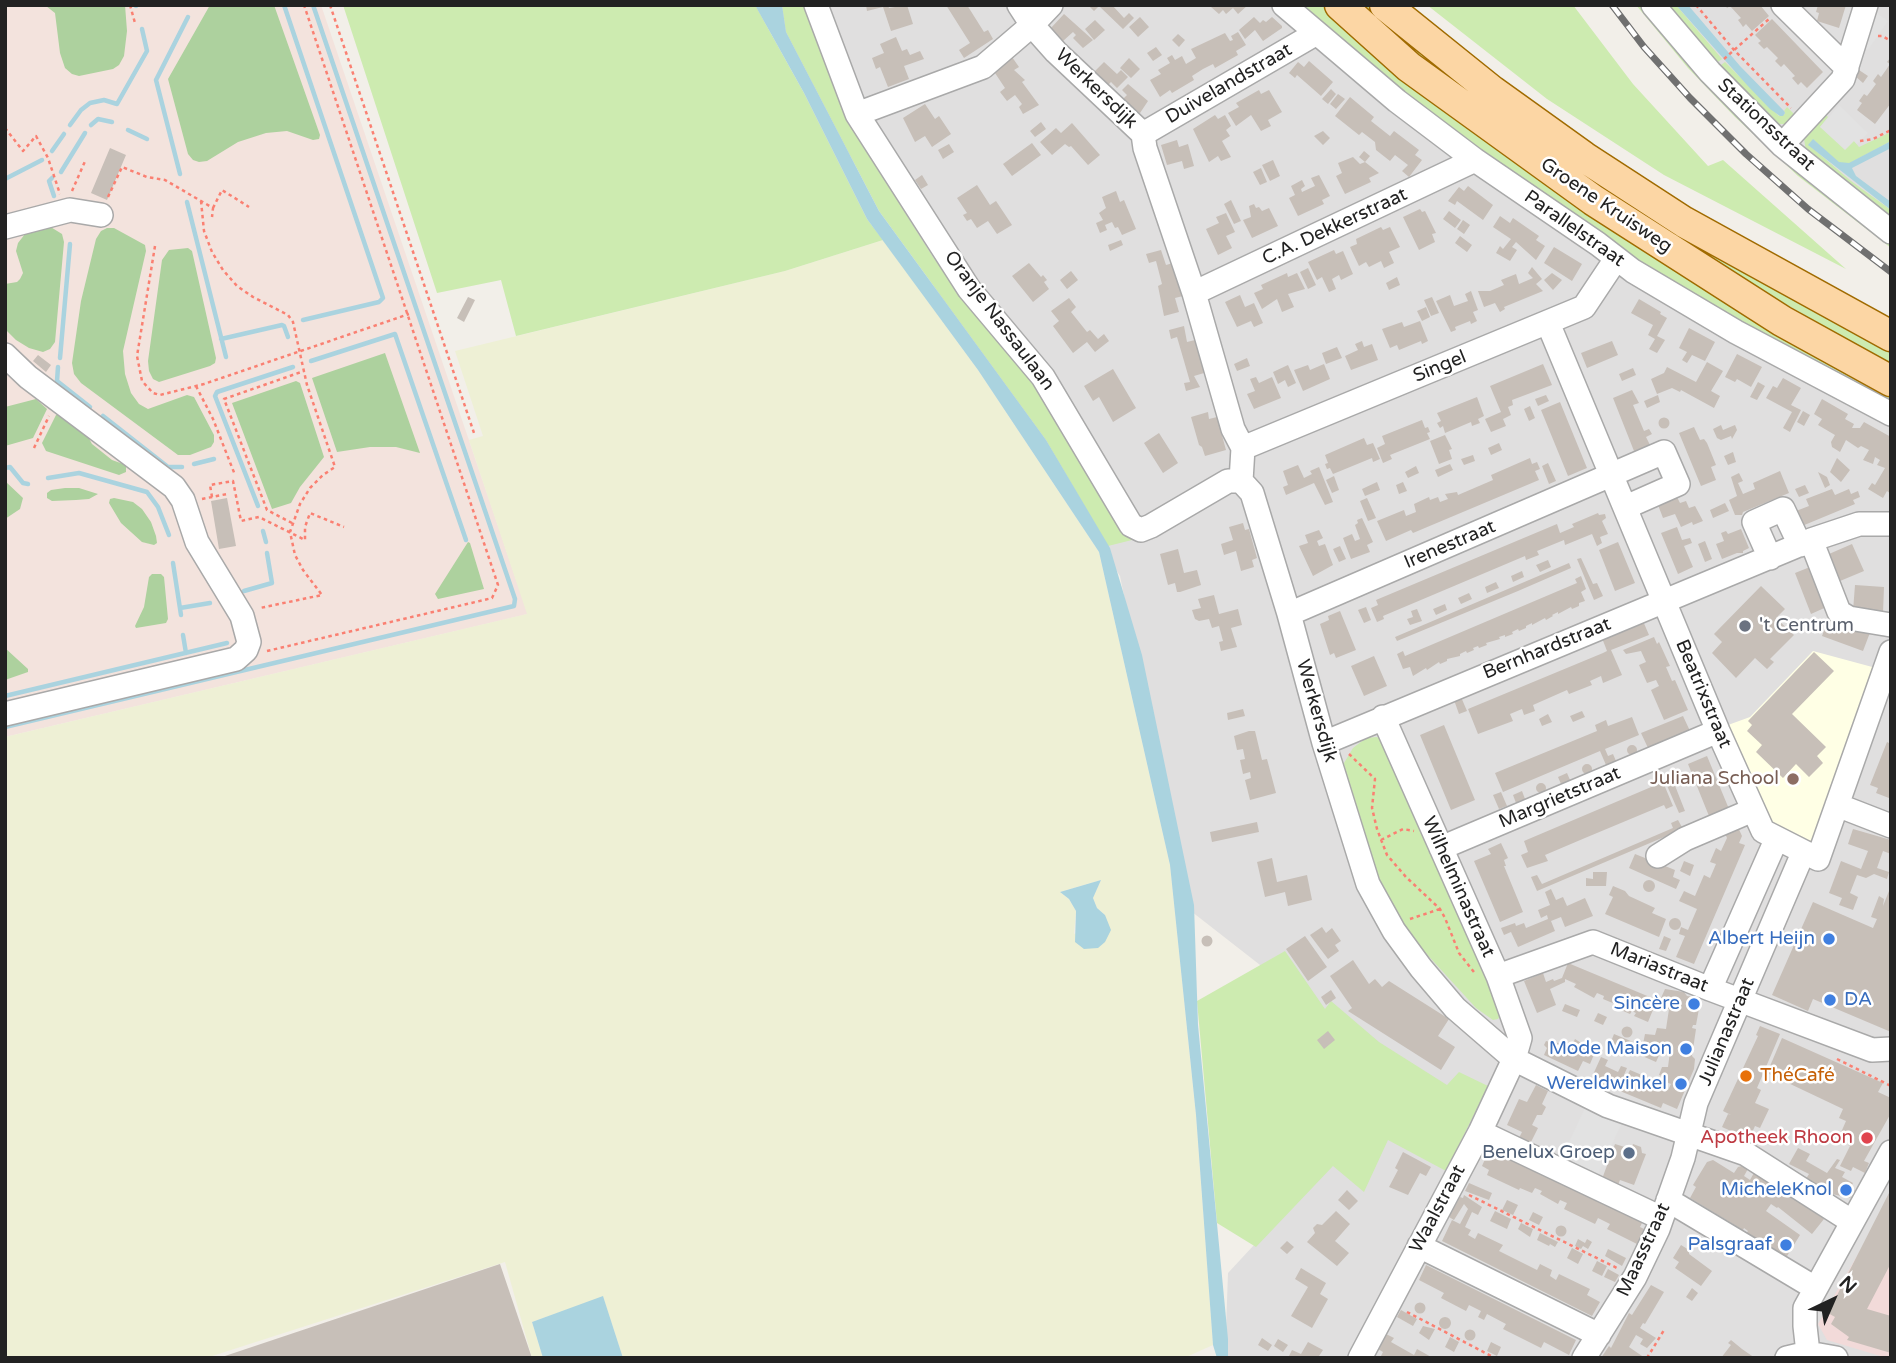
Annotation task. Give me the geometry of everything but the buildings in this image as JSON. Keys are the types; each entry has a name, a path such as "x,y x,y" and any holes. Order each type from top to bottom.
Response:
{"main road":[{"name":"Groene Kruisweg","path":"1340,5 1409,67 1593,200 1782,321 1891,381"},
{"name":"Groene Kruisweg","path":"1385,5 1492,91 1584,157 1684,222 1891,336"}],"street":[{"name":"Oranje Nassaulaan","path":"816,5 857,114 969,289 1043,377 1131,525 1141,530 1228,481 1241,481"},
{"name":"Werkersdijk","path":"1019,5 1032,25 1056,52 1143,134 1145,148 1194,293 1233,429 1243,448 1241,481 1252,493 1329,741 1368,884 1394,930 1420,968 1455,1008 1514,1059 1608,1106 1746,1154 1851,1221"},
{"path":"857,114 983,67 1051,5"},
{"name":"Parallelstraat","path":"1284,5 1396,101 1633,271 1737,332 1891,414"},
{"name":"Stationsstraat","path":"1653,5 1710,72 1783,145 1891,232"},
{"path":"1783,145 1843,79 1866,5"},
{"path":"1783,6 1847,68"},
{"name":"Duivelandstraat","path":"1143,134 1315,34"},
{"name":"C.A. Dekkerstraat","path":"1194,293 1475,160"},
{"path":"5,227 65,210 101,215"},
{"name":"Singel","path":"1243,448 1584,307 1616,259"},
{"name":"Beatrixstraat","path":"1548,323 1718,731 1763,831 1776,840"},
{"path":"5,355 28,377 174,487 184,503 197,542 240,612 249,642 246,650 236,659 5,713"},
{"path":"1612,475 1664,452 1678,484 1626,507"},
{"name":"Irenestraat","path":"1289,614 1612,475"},
{"path":"1770,558 1754,522 1783,509 1805,543 1839,612 1849,618 1891,625"},
{"name":"Bernhardstraat","path":"1329,741 1805,543 1859,524 1891,524"},
{"path":"1710,989 1776,840 1818,859 1891,652"},
{"name":"Wilhelminastraat","path":"1383,717 1496,973 1520,1038 1514,1059"},
{"name":"Margrietstraat","path":"1437,839 1718,731"},
{"path":"1837,805 1891,826"},
{"path":"1658,856 1685,839 1754,810"},
{"name":"Julianastraat","path":"1689,1135 1696,1103 1803,853"},
{"name":"Mariastraat","path":"1496,973 1593,942 1872,1050 1891,1049"},
{"name":"Waalstraat","path":"1360,1358 1480,1132 1514,1059"},
{"path":"1480,1132 1664,1209 1815,1288"},
{"name":"Maasstraat","path":"1584,1358 1635,1277 1664,1209 1689,1135"},
{"path":"1836,1358 1798,1355 1805,1326 1805,1308 1891,1152"},
{"path":"1419,1246 1599,1335"}],"path":[{"path":"130,5 135,23"},
{"path":"246,650 255,654 492,598 496,592 497,578 304,5"},
{"path":"330,5 475,436"},
{"path":"1696,5 1733,51 1804,122"},
{"path":"1723,60 1783,6"},
{"path":"1878,36 1891,41"},
{"path":"5,128 23,151 36,136 52,166 65,210"},
{"path":"1860,141 1873,139 1891,130"},
{"path":"65,210 86,159"},
{"path":"101,215 122,167 147,177 165,180 213,208"},
{"path":"212,217 213,208 222,190 249,208"},
{"path":"201,201 204,231 223,270 237,286 288,315 293,321 304,371 335,467 310,488 300,504 290,533 295,555 307,577 322,595 240,612"},
{"path":"155,246 137,366 142,381 153,393 160,395 196,386 409,314"},
{"path":"292,523 267,510 224,399 304,371"},
{"path":"196,386 213,419 235,475"},
{"path":"34,448 57,399"},
{"path":"212,497 210,485 233,481 241,520 259,517 305,540 305,527 310,513 344,527"},
{"path":"184,503 227,495"},
{"path":"1329,741 1375,779 1372,808 1387,855 1440,909 1458,953 1475,973 1496,973"},
{"path":"1381,840 1403,830 1437,839"},
{"path":"1409,919 1440,909"},
{"path":"1451,1186 1635,1277"},
{"path":"1389,1302 1495,1358"},
{"path":"1647,1358 1664,1330"}],"shaded area":[{"path":"5,5 321,5 528,614 5,737"},
{"path":"753,5 1304,5 1891,400 1891,1358 1225,1358 1228,1273 1331,1162 1287,986 1187,908 1120,576"},
{"path":"1641,5 1891,5 1891,244"},
{"path":"1874,11 1888,21 1868,50 1863,46 1869,38 1863,35"},
{"path":"1839,105 1868,133 1857,144 1854,141 1845,150 1820,127"},
{"path":"883,240 978,370 1099,552 1170,865 1196,1115 1213,1345 1184,1358 623,1358 603,1297 532,1322 543,1358 532,1358 505,1262 206,1358 5,1358 5,737 527,614 469,440 483,436 455,351 785,271","holes":["1101,880 1093,898 1097,908 1105,915 1074,934 1076,911 1069,899 1060,892"]},
{"name":"Juliana School","path":"1813,651 1876,668 1810,845 1775,833 1728,725 1750,717"},
{"path":"1585,1108 1621,1125 1598,1174 1562,1157"},
{"path":"1891,1197 1891,1358 1887,1358 1827,1340 1818,1324"}],"green space":[{"path":"33,5 125,5 127,31 124,56 119,65 113,69 79,76 72,74 65,68 60,53 55,13 46,6"},
{"path":"210,5 274,5 320,135 319,139 313,140 287,131 266,133 238,142 207,161 193,160 188,154 168,79"},
{"path":"343,5 755,5 804,93 867,219 883,240 785,271 516,336 501,280 437,293"},
{"path":"782,5 806,5 837,93 870,157 933,257 972,311 1039,390 1132,540 1108,546 1046,440 879,211 786,32"},
{"path":"1292,5 1321,5 1385,60 1891,389 1891,407 1706,307 1511,177"},
{"path":"1349,5 1373,5 1891,344 1891,364 1652,228"},
{"path":"1427,5 1573,5 1633,84 1708,166 1723,160 1846,269 1664,175 1547,99"},
{"path":"1636,5 1645,5 1891,241 1891,248 1798,176 1735,117 1688,68"},
{"path":"1664,5 1676,5 1722,59 1714,65"},
{"path":"1725,62 1779,116 1785,114 1787,107 1795,115 1785,124 1777,124 1717,68"},
{"path":"1826,115 1828,117 1820,127 1854,141 1859,147 1891,132 1891,141 1850,163 1839,163 1814,140 1809,145 1851,181 1891,210 1891,218 1806,151 1804,139"},
{"path":"49,226 62,234 64,242 55,342 50,349 43,352 29,348 5,329 5,284 17,282 23,273 16,251 18,243 25,234"},
{"path":"114,228 145,245 146,251 123,351 125,374 131,393 139,404 148,409 187,395 194,397 214,435 211,447 190,455 178,455 81,383 74,374 72,363 81,301 96,239 101,231"},
{"path":"188,248 192,251 215,363 159,382 153,379 148,361 162,260 169,250"},
{"path":"385,353 420,453 396,447 370,447 337,452 312,378"},
{"path":"296,381 300,383 324,457 291,503 272,509 232,403"},
{"path":"36,399 47,409 33,438 5,446 5,407"},
{"path":"56,415 60,415 87,435 92,444 112,460 126,465 126,472 119,475 46,451 42,443"},
{"path":"5,481 23,498 20,509 5,519"},
{"path":"79,488 98,494 89,499 52,501 47,498 47,493 51,490"},
{"path":"110,499 133,502 142,509 151,522 157,543 154,545 142,542 121,523 109,503"},
{"path":"468,542 484,589 438,599 435,594"},
{"path":"152,574 161,574 164,577 168,619 166,623 136,628 144,607 149,577"},
{"path":"5,648 28,669 28,672 5,680"},
{"path":"1377,737 1387,744 1415,800 1501,1014 1498,1019 1493,1020 1476,1008 1402,927 1380,886 1345,780 1344,763 1353,748 1366,738"},
{"path":"1285,951 1325,1009 1331,1001 1379,1042 1447,1085 1459,1072 1488,1086 1446,1171 1388,1140 1364,1192 1333,1166 1256,1247 1217,1223 1197,1001"}],"water":[{"path":"755,5 782,5 786,32 879,211 1046,440 1110,548 1142,655 1194,905 1198,1025 1228,1358 1217,1358 1213,1345 1196,1115 1170,865 1099,552 978,370 867,219 804,93"},
{"path":"1676,5 1688,5 1740,66 1784,111 1783,116 1770,109"},
{"path":"1813,139 1839,162 1849,163 1891,141 1891,148 1852,168 1856,176 1891,202 1891,210 1808,145"},
{"path":"1101,880 1093,898 1097,908 1105,915 1111,930 1105,942 1098,948 1084,949 1075,942 1076,911 1069,899 1060,892"},
{"path":"603,1296 623,1358 543,1358 532,1322"}],"waterway":[{"path":"284,5 383,298 379,302 303,320"},
{"path":"5,727 514,606 515,599 313,5"},
{"path":"180,174 156,80 188,17"},
{"path":"70,125 90,103 104,100 117,104 147,51 142,29"},
{"path":"91,125 98,119 112,122"},
{"path":"128,130 147,139"},
{"path":"61,172 85,133"},
{"path":"52,151 64,134"},
{"path":"5,179 42,160"},
{"path":"52,178 49,181 54,196"},
{"path":"187,202 226,357"},
{"path":"60,358 70,244"},
{"path":"221,339 282,325 288,337"},
{"path":"311,361 395,334 466,540"},
{"path":"58,367 57,381 90,407"},
{"path":"258,506 215,396 217,392 293,367"},
{"path":"103,416 168,467 182,467"},
{"path":"194,464 214,459"},
{"path":"5,468 10,467 23,483 28,484"},
{"path":"48,478 79,473 147,492 158,507 169,535"},
{"path":"263,531 266,542"},
{"path":"244,591 272,583 267,553"},
{"path":"173,563 181,615"},
{"path":"180,608 210,603"},
{"path":"183,635 186,653"},
{"path":"5,696 227,643"}],"railway":[{"path":"1612,5 1644,47 1746,154 1808,209 1891,272"}],"place":[{"name":"'t Centrum","path":"1745,626"},
{"name":"Juliana School","path":"1793,779"},
{"name":"Albert Heijn","path":"1829,939"},
{"name":"DA","path":"1830,1000"},
{"name":"Sincère","path":"1694,1004"},
{"name":"Mode Maison","path":"1686,1049"},
{"name":"ThéCafé","path":"1746,1076"},
{"name":"Wereldwinkel","path":"1681,1084"},
{"name":"Apotheek Rhoon","path":"1867,1138"},
{"name":"Benelux Groep","path":"1629,1153"},
{"name":"MicheleKnol","path":"1846,1190"},
{"name":"Palsgraaf","path":"1786,1245"}]}
